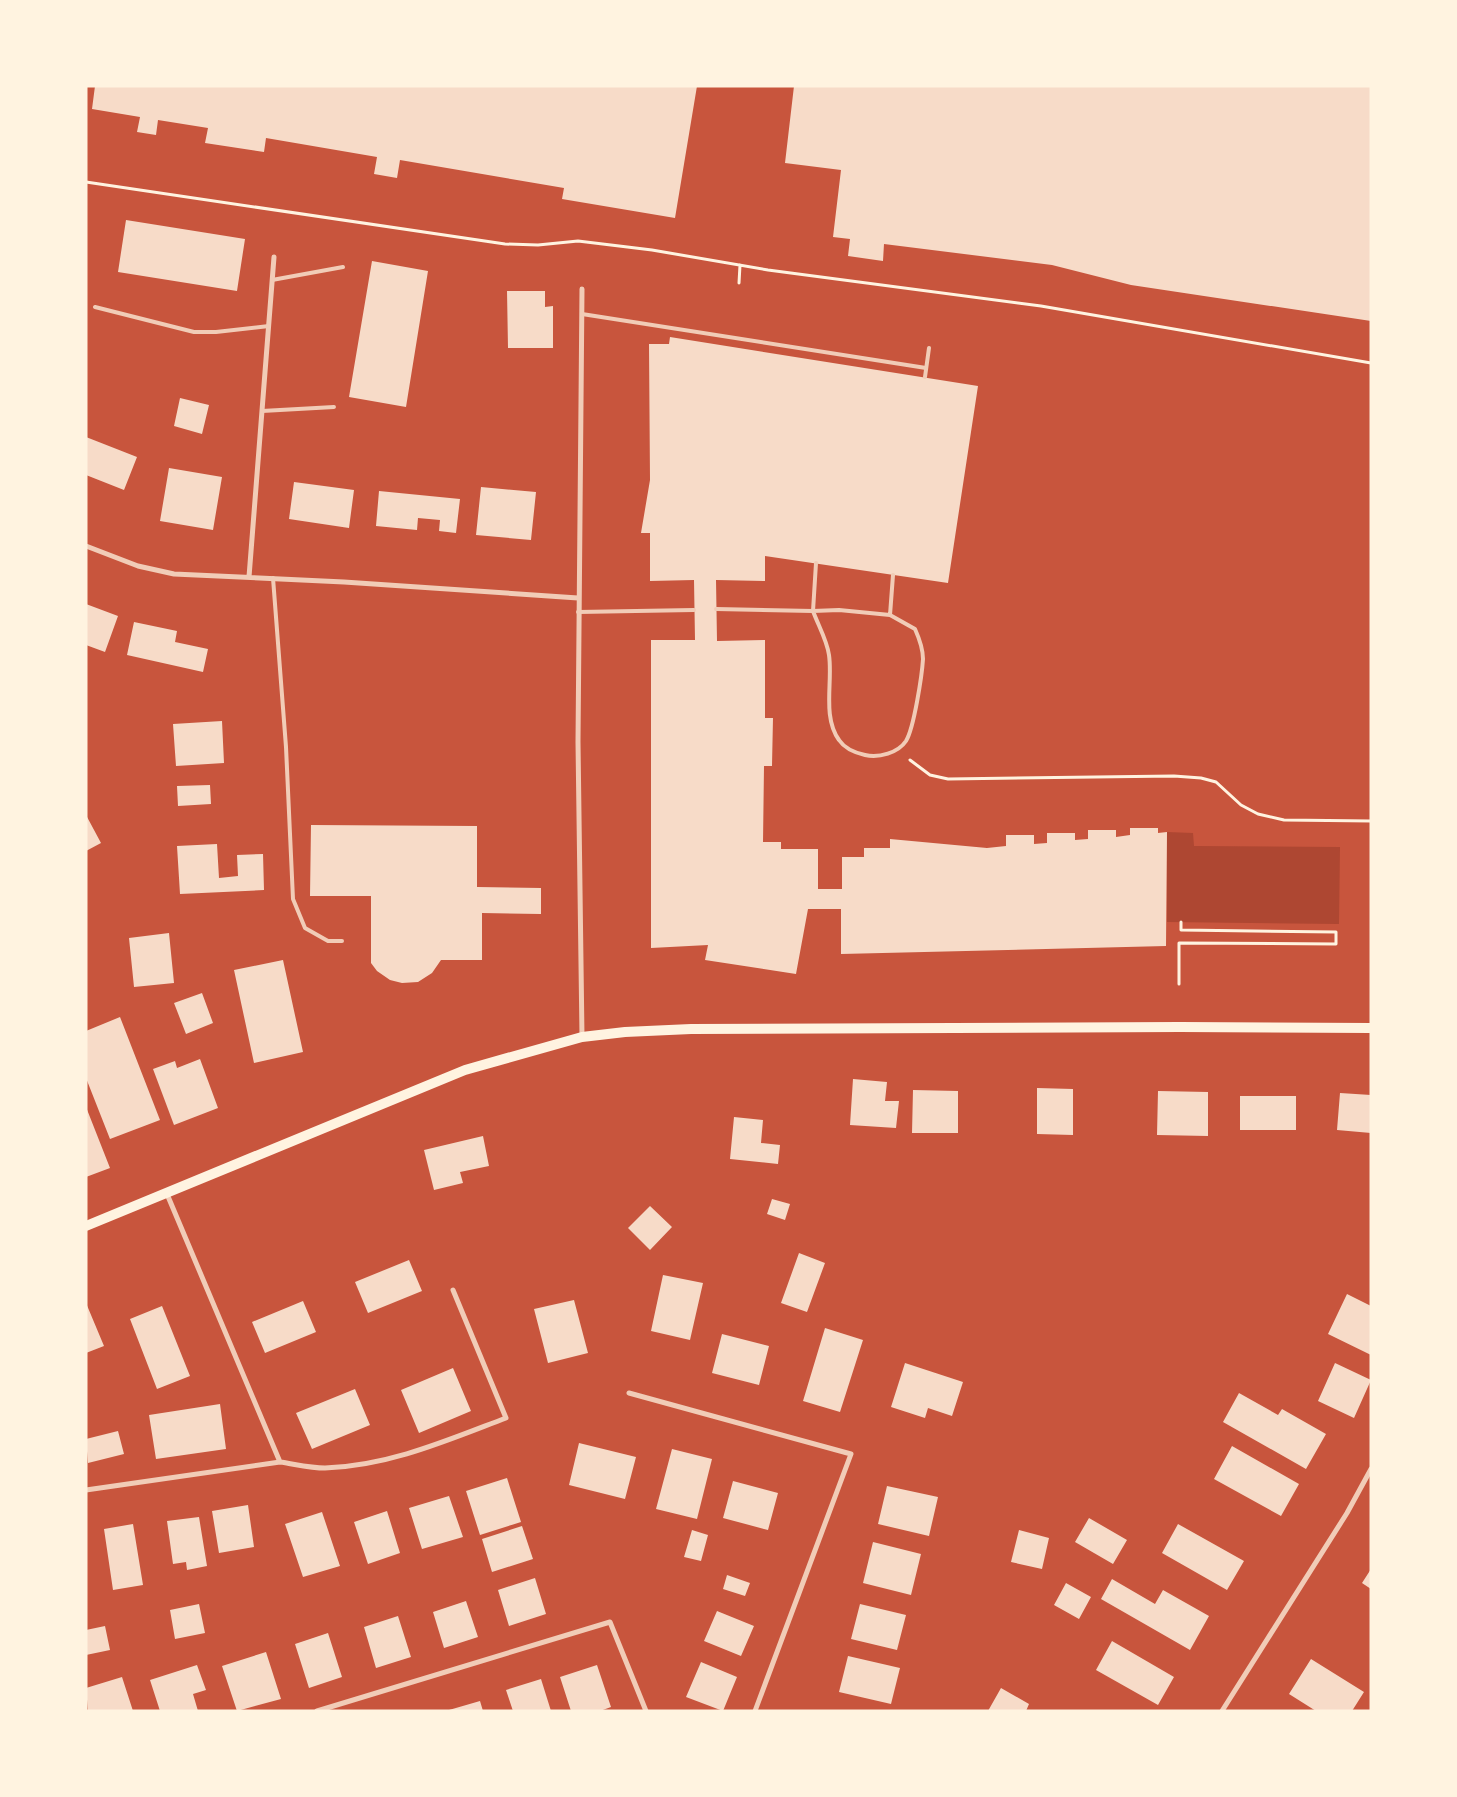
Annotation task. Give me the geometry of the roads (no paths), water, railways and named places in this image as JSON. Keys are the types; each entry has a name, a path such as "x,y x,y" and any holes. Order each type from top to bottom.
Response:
{"main road":[{"path":"86,1226 465,1070 582,1037 624,1032 700,1029 1180,1026 1371,1028"}],"street":[{"path":"249,576 274,258"},
{"path":"582,289 578,598 582,1037"},
{"path":"86,546 126,562 161,572 578,598"},
{"path":"166,1194 280,1462"},
{"path":"86,1490 280,1462 324,1468 371,1462 426,1449 506,1418 453,1290"},
{"path":"629,1393 851,1454 755,1711"},
{"path":"1222,1711 1347,1513 1371,1469"},
{"path":"317,1711 610,1622 646,1711"}],"lane":[{"path":"272,280 343,267"},
{"path":"94,307 194,332 216,332 268,326"},
{"path":"582,314 926,368"},
{"path":"924,377 929,348"},
{"path":"262,410 334,407"},
{"path":"716,610 813,612 869,611 890,615 915,629 923,657 912,724 906,740 899,748 872,756 858,753 840,742 832,730 829,707 829,654 813,612 816,563"},
{"path":"890,615 893,575"},
{"path":"273,578 286,747 293,899 305,928 328,941 342,941"},
{"path":"578,612 694,610"}]}
